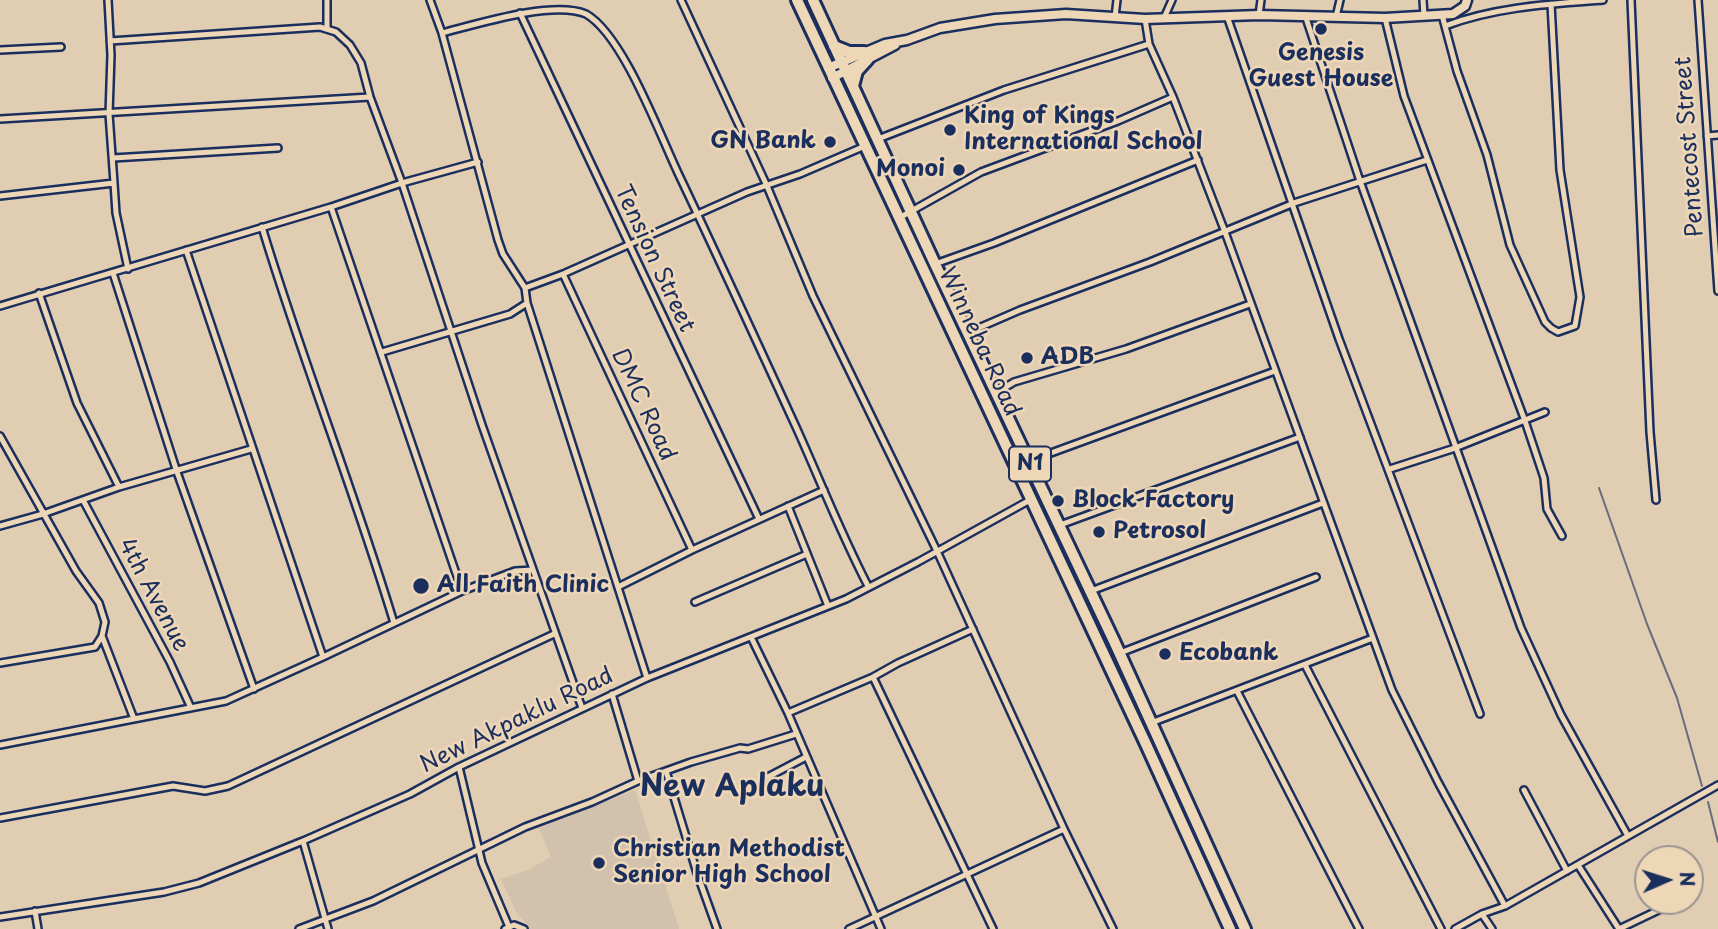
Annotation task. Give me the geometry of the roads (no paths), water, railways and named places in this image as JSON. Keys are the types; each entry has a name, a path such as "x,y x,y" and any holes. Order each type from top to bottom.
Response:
{"highway":[{"name":"Winneba Road","path":"797,0 1230,929"},
{"name":"Winneba Road","path":"813,0 934,264 1120,653 1245,929"},
{"path":"834,46 866,56 857,71 853,86"}],"street":[{"path":"108,0 108,114 116,213 128,269"},
{"path":"327,0 327,28"},
{"path":"430,0 442,33 503,254 524,288 647,678"},
{"path":"681,0 767,186 813,296 937,551 1064,829 1113,929"},
{"path":"1115,17 1117,0"},
{"path":"1164,18 1172,0"},
{"path":"1259,15 1261,0"},
{"path":"1336,17 1339,0"},
{"path":"1423,0 1424,15"},
{"path":"830,73 866,56 877,46 940,28 995,19 1066,14 1145,19 1259,15 1385,18 1453,14 1460,11 1467,0"},
{"path":"1445,26 1472,16 1550,4 1602,0"},
{"path":"1632,0 1650,432 1656,500"},
{"name":"Pentecost Street","path":"1698,0 1718,291"},
{"path":"1443,15 1457,71 1487,155 1515,258 1545,322 1558,332 1575,326 1580,297 1560,170 1550,4"},
{"path":"442,33 542,8 569,9 586,15 617,48 697,214 824,490 845,542 868,586"},
{"name":"Tension Street","path":"520,13 759,519"},
{"path":"1304,15 1360,181 1521,628 1547,688 1628,836"},
{"path":"1227,16 1339,339 1480,714"},
{"path":"1385,18 1398,79 1525,421 1544,478 1547,509 1562,536"},
{"path":"1145,19 1149,44 1198,160 1392,690 1505,905"},
{"path":"110,41 320,27 336,32 350,45 361,63 370,97 402,183 450,331 582,708"},
{"path":"877,140 1004,90 1149,44"},
{"path":"0,50 61,47"},
{"path":"0,119 370,97"},
{"path":"899,218 981,172 1118,121 1173,97"},
{"path":"1707,136 1718,135"},
{"path":"524,288 563,274 697,214 864,146"},
{"path":"113,158 278,148"},
{"path":"934,264 994,243 1198,160"},
{"path":"967,333 1294,203 1427,160"},
{"path":"0,306 478,162"},
{"path":"0,196 114,183"},
{"path":"331,207 462,591"},
{"path":"262,227 284,301 361,519 394,623"},
{"path":"186,250 323,657"},
{"path":"113,273 177,472 254,690"},
{"name":"DMC Road","path":"563,274 692,550"},
{"path":"39,293 78,403 119,487"},
{"path":"382,352 510,314 527,303"},
{"path":"996,393 1014,382 1126,349 1250,304"},
{"path":"1029,461 1275,371"},
{"path":"1390,469 1455,448 1545,412"},
{"path":"0,436 76,571 99,603 105,622 102,636 95,647 0,663"},
{"path":"1060,525 1300,438"},
{"path":"0,526 119,487 251,449"},
{"path":"618,587 824,490"},
{"name":"4th Avenue","path":"83,500 170,662 191,708"},
{"name":"New Akpaklu Road","path":"0,917 140,896 199,883 303,841 410,794 459,767 647,678 846,598 1030,500"},
{"path":"1091,591 1322,503"},
{"path":"788,506 828,606"},
{"path":"695,602 807,554"},
{"path":"0,745 226,701 462,591 515,571 533,570"},
{"path":"1120,653 1316,578"},
{"path":"788,713 873,677 973,629"},
{"path":"0,818 173,786 205,791 228,786 554,634"},
{"path":"102,636 134,719"},
{"path":"751,637 788,713 881,929"},
{"path":"1151,723 1373,638"},
{"path":"1305,666 1441,929"},
{"path":"873,677 993,929"},
{"path":"1237,691 1359,929"},
{"path":"612,694 638,781"},
{"path":"299,929 403,888 524,827 592,802 638,781 740,748 748,749 796,734"},
{"path":"764,779 806,757"},
{"path":"459,767 482,863 507,928 520,926 524,929"},
{"path":"666,771 717,929"},
{"path":"1455,929 1505,905 1718,785"},
{"path":"1524,790 1567,871"},
{"path":"849,929 1064,829"},
{"path":"303,841 328,929"},
{"path":"1578,865 1619,929 1648,915"},
{"path":"35,911 38,929"},
{"path":"1482,914 1492,929"}],"waterway":[{"path":"1599,488 1647,624 1677,698 1702,786"},
{"path":"1708,802 1718,842"}],"place":[{"name":"Genesis Guest House","path":"1321,29"},
{"name":"King of Kings International School","path":"950,130"},
{"name":"GN Bank","path":"830,142"},
{"name":"Monoi","path":"959,170"},
{"name":"ADB","path":"1027,358"},
{"name":"Block Factory","path":"1058,501"},
{"name":"Petrosol","path":"1099,532"},
{"name":"All Faith Clinic","path":"421,586"},
{"name":"Ecobank","path":"1165,654"},
{"name":"Christian Methodist Senior High School","path":"599,863"}],"district":[{"name":"New Aplaku","path":"732,788"}]}
